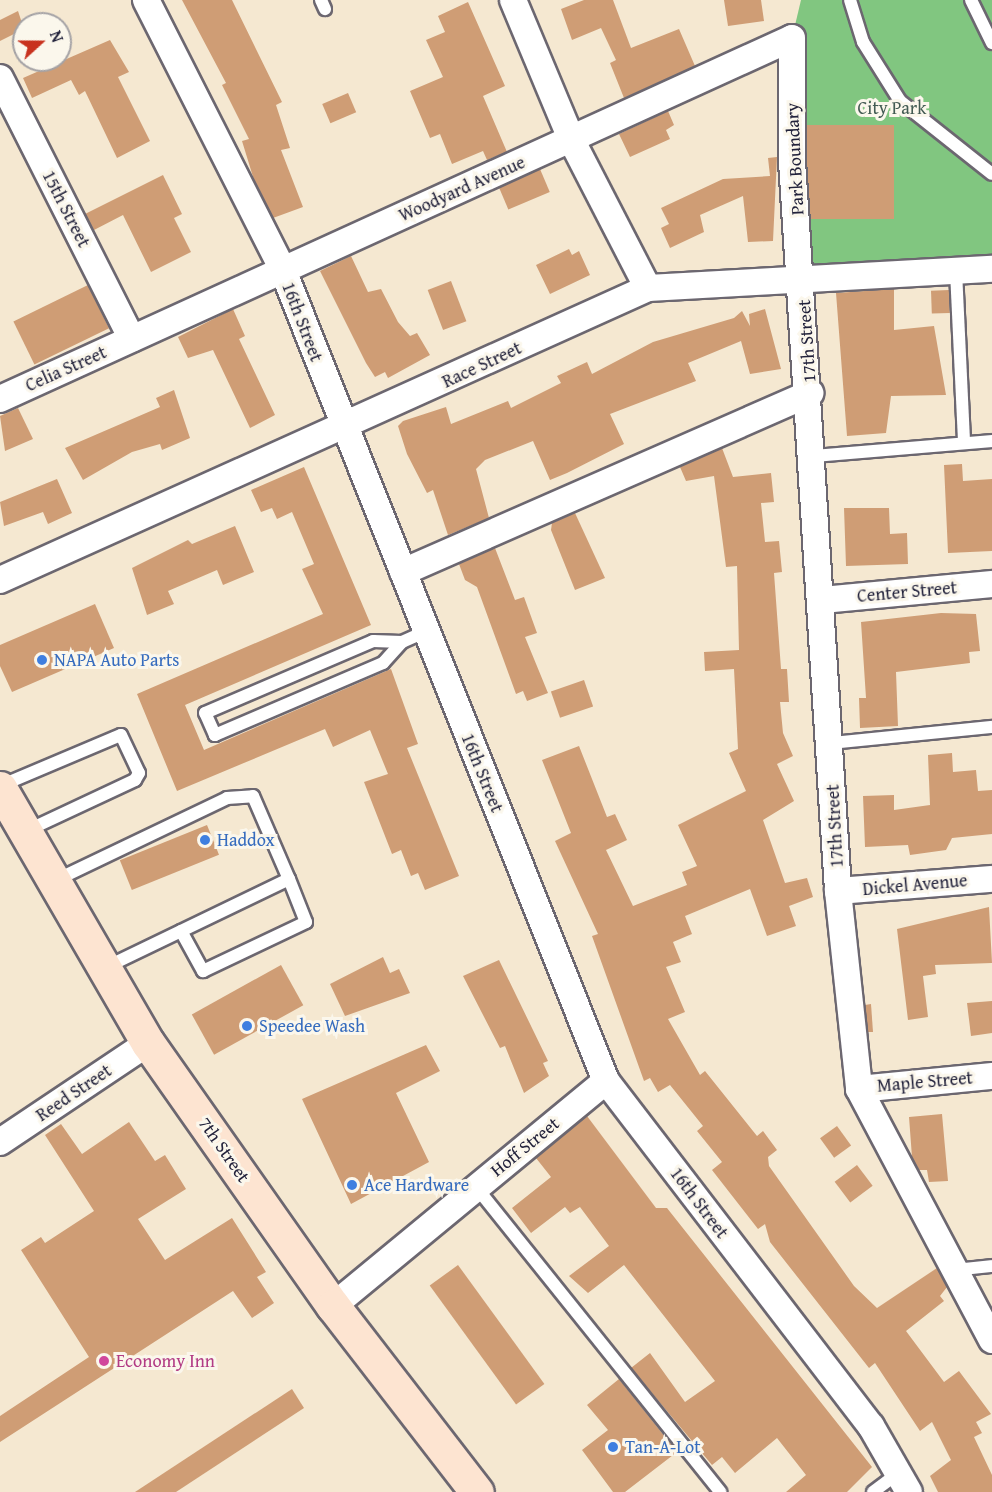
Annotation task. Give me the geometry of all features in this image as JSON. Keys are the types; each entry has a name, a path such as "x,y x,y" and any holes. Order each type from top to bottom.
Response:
{"main road":[{"name":"7th Street","path":"0,787 148,1043 333,1306 477,1492"}],"street":[{"name":"16th Street","path":"146,0 282,268 341,426 403,572 413,637 606,1081 905,1482"},
{"path":"513,0 572,141 648,288"},
{"name":"Woodyard Avenue","path":"132,339 282,268 572,141 792,38"},
{"name":"Park Boundary","path":"792,38 792,161 803,280"},
{"name":"15th Street","path":"0,78 132,339"},
{"name":"Race Street","path":"0,580 648,288 992,269"},
{"name":"17th Street","path":"803,280 838,891 859,1089 952,1270 992,1340"},
{"name":"Celia Street","path":"0,399 132,339"},
{"path":"403,572 810,393"},
{"name":"Center Street","path":"822,600 992,584"},
{"name":"Dickel Avenue","path":"838,891 992,879"},
{"name":"Reed Street","path":"3,1133 148,1043"},
{"name":"Maple Street","path":"859,1089 992,1076"},
{"name":"Hoff Street","path":"333,1306 606,1081"}],"lane":[{"path":"850,0 863,42 900,101 992,174"},
{"path":"971,0 992,43"},
{"path":"956,271 964,443"},
{"path":"814,456 992,441"},
{"path":"413,637 383,663 215,735 205,713 373,641 413,637"},
{"path":"831,743 992,727"},
{"path":"0,787 122,735 139,773 135,780 25,831"},
{"path":"54,881 227,798 253,796 308,918 285,932 203,971 181,931"},
{"path":"104,968 290,879"},
{"path":"476,1187 720,1492"},
{"path":"952,1270 992,1266"},
{"path":"873,1492 905,1482"}],"green space":[{"name":"City Park","path":"801,0 992,0 992,269 803,280 792,38"}],"building":[{"path":"182,0 232,0 282,102 276,105 290,148 281,150 303,207 273,218 254,180 242,141 249,139 222,85 226,83"},
{"path":"584,0 613,0 631,48 679,29 695,66 624,98 610,63 616,60 601,28 572,40 561,9"},
{"path":"724,0 761,0 764,21 728,26"},
{"path":"468,2 505,86 483,96 507,152 487,160 483,151 452,164 440,134 430,138 410,91 443,77 426,40 445,32 438,16"},
{"path":"12,14 12,35 0,41 0,20"},
{"path":"110,40 129,72 118,77 150,141 117,158 85,91 79,95 71,80 32,98 23,78 37,72 72,72 72,57"},
{"path":"348,93 356,112 330,123 322,104"},
{"path":"668,111 674,125 666,130 670,139 630,157 619,134"},
{"path":"807,125 894,125 894,219 807,219"},
{"path":"777,157 773,241 748,242 743,196 700,215 704,232 670,248 661,228 669,224 661,208 723,179 770,176 768,158"},
{"path":"540,169 550,192 508,210 499,187"},
{"path":"163,175 182,214 174,218 191,252 151,272 123,215 94,230 85,214"},
{"path":"569,249 572,255 579,251 590,275 550,294 536,265"},
{"path":"351,256 368,292 381,289 398,322 410,336 417,333 430,355 388,378 385,372 375,377 366,363 320,271"},
{"path":"451,281 466,321 443,330 428,290"},
{"path":"88,285 109,328 34,365 13,321"},
{"path":"894,289 894,330 934,326 946,395 891,396 886,433 847,436 836,293"},
{"path":"949,290 950,313 932,314 931,291"},
{"path":"233,309 245,336 239,339 275,415 250,428 213,350 188,358 178,337"},
{"path":"765,309 781,369 750,374 741,341 688,363 696,381 610,414 624,444 567,473 550,480 533,441 485,460 476,469 489,518 448,535 433,490 427,493 407,454 398,426 403,421 446,407 451,424 508,401 511,408 561,383 557,376 587,362 592,374 653,342 734,318 742,311 750,326 749,314"},
{"path":"174,390 190,438 162,450 160,444 132,452 83,480 65,448 160,407 156,398"},
{"path":"18,408 33,439 5,451 0,416"},
{"path":"722,448 733,477 771,473 774,502 761,503 765,542 779,541 782,572 774,573 781,669 787,669 789,702 780,702 783,733 793,756 777,764 794,801 763,820 785,883 807,878 813,897 789,906 796,926 767,936 750,889 685,916 692,934 673,942 681,962 666,967 685,1012 668,1019 700,1075 705,1071 757,1136 763,1131 777,1150 768,1157 769,1166 854,1286 877,1308 937,1268 947,1287 940,1296 944,1301 906,1331 944,1382 959,1371 991,1414 976,1422 982,1433 974,1437 992,1475 992,1492 938,1492 930,1476 951,1460 932,1422 920,1431 875,1363 869,1368 770,1242 765,1224 758,1229 712,1170 722,1162 697,1131 703,1126 670,1085 658,1092 650,1078 644,1081 592,936 598,934 555,841 571,833 542,760 579,746 607,817 615,814 627,840 606,850 633,906 687,885 682,872 697,866 678,825 746,791 729,753 738,749 734,669 705,671 704,652 739,650 737,566 726,567 714,476 686,481 680,467"},
{"path":"962,464 963,481 992,479 992,551 948,553 944,465"},
{"path":"304,467 371,625 185,705 204,750 391,669 418,744 407,748 459,876 425,890 418,873 411,876 401,850 392,854 364,782 388,774 370,730 333,747 325,729 177,791 137,694 323,614 302,569 314,564 292,512 277,519 272,508 261,512 251,490"},
{"path":"57,479 72,513 48,524 43,512 4,526 0,502"},
{"path":"844,508 889,508 890,534 907,533 908,564 846,566"},
{"path":"575,513 605,578 575,590 551,530 552,523"},
{"path":"235,526 254,572 223,585 217,570 168,591 174,604 147,615 132,568 188,540 192,544"},
{"path":"495,548 515,600 524,597 537,633 525,637 548,693 527,701 523,691 516,694 477,587 465,580 459,564"},
{"path":"95,604 114,648 12,692 0,666 0,645"},
{"path":"941,613 976,614 980,651 969,652 970,663 896,672 898,726 860,728 859,698 866,698 861,622"},
{"path":"584,680 593,706 560,718 551,691"},
{"path":"952,753 953,772 976,770 978,791 992,790 992,834 952,838 946,850 910,855 908,845 865,847 863,796 894,795 894,810 930,805 928,755"},
{"path":"207,825 219,855 132,890 120,860"},
{"path":"989,907 992,963 935,965 936,974 923,976 928,1017 908,1020 897,929"},
{"path":"383,957 390,973 399,969 410,993 345,1016 330,984"},
{"path":"499,960 548,1061 543,1063 549,1076 524,1093 505,1046 500,1048 463,976"},
{"path":"281,965 303,1005 214,1055 192,1014"},
{"path":"992,1001 992,1033 971,1036 967,1003"},
{"path":"871,1004 873,1032 868,1032 865,1005"},
{"path":"426,1045 440,1071 396,1093 429,1162 351,1204 302,1099"},
{"path":"942,1114 948,1181 929,1182 927,1170 919,1170 912,1157 909,1117"},
{"path":"587,1116 656,1208 667,1208 872,1467 847,1492 786,1492 806,1475 777,1438 735,1473 722,1457 712,1465 631,1368 650,1353 685,1402 715,1381 624,1265 588,1293 569,1276 609,1246 580,1207 570,1213 565,1207 531,1233 512,1208 551,1177 536,1158"},
{"path":"129,1122 155,1161 165,1155 186,1189 138,1219 165,1260 232,1218 266,1272 257,1277 274,1303 252,1318 233,1291 0,1442 0,1416 89,1357 21,1250 41,1237 45,1243 94,1211 45,1135 61,1124 82,1154"},
{"path":"837,1126 851,1145 834,1158 820,1138"},
{"path":"857,1165 873,1186 850,1203 835,1182"},
{"path":"458,1265 544,1384 516,1404 430,1286"},
{"path":"619,1379 677,1452 625,1492 613,1492 582,1450 608,1430 587,1405"},
{"path":"292,1389 304,1408 176,1492 135,1492"}],"place":[{"name":"NAPA Auto Parts","path":"42,660"},
{"name":"Haddox","path":"205,840"},
{"name":"Speedee Wash","path":"247,1026"},
{"name":"Ace Hardware","path":"352,1185"},
{"name":"Economy Inn","path":"104,1361"},
{"name":"Tan-A-Lot","path":"613,1447"}]}
